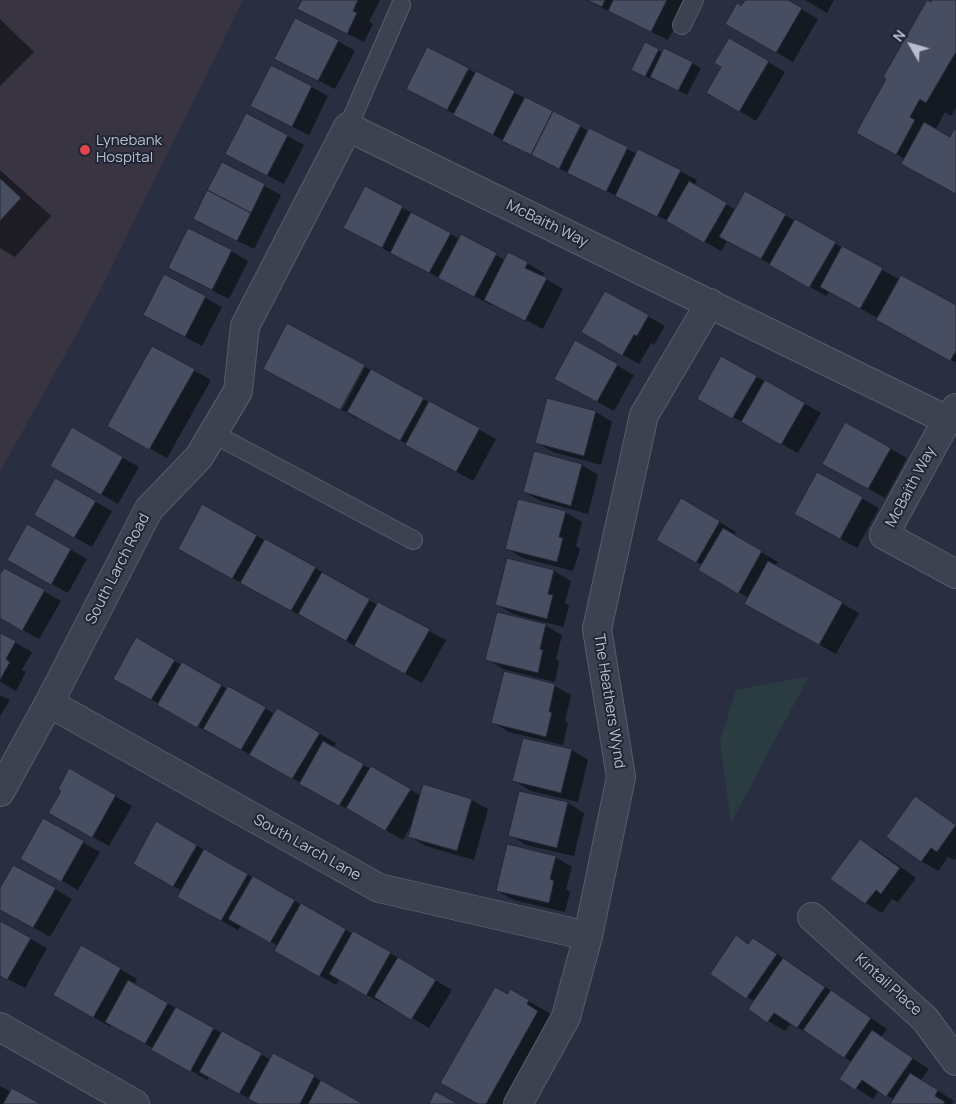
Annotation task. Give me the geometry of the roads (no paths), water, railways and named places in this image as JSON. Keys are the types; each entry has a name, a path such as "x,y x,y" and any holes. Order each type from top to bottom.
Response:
{"street":[{"name":"McBaith Way","path":"348,127 710,303 952,414 884,535 956,574"},
{"name":"South Larch Road","path":"0,792 49,703 149,509 199,457 238,391 245,326 348,127"},
{"name":"The Heathers Wynd","path":"518,1104 566,1017 588,936 621,777 597,629 644,415 710,303"},
{"name":"South Larch Lane","path":"49,703 379,888 588,936"},
{"name":"Kintail Place","path":"812,917 925,1019 956,1061"},
{"path":"0,1027 135,1104"}],"lane":[{"path":"682,26 694,0"},
{"path":"348,127 401,6"},
{"path":"214,434 413,540"}],"place":[{"name":"Lynebank Hospital","path":"85,150"}]}
